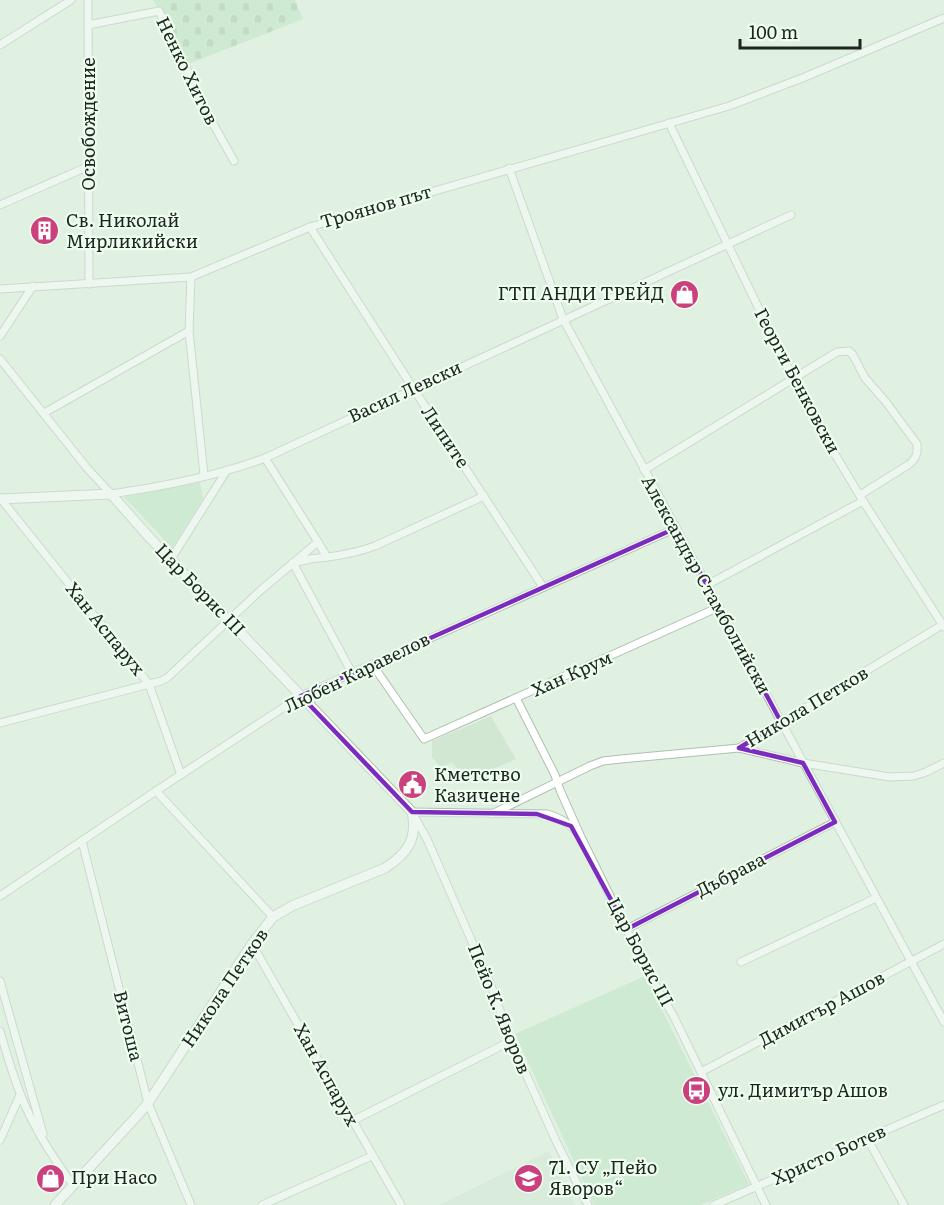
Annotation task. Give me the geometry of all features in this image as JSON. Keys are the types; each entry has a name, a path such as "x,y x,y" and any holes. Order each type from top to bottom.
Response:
{"street":[{"path":"0,45 71,0"},
{"name":"Освобождение","path":"87,0 89,284"},
{"name":"Ненко Хитов","path":"88,25 159,11 211,120 234,162"},
{"name":"Троянов път","path":"0,289 190,277 310,227 750,98 944,18"},
{"name":"Георги Бенковски","path":"669,123 792,380 861,498 943,626"},
{"path":"0,205 89,166"},
{"name":"Александър Стамболийски","path":"509,168 563,319 944,1022"},
{"name":"Васил Левски","path":"1,499 111,495 246,465 791,215"},
{"name":"Липите","path":"310,227 543,587"},
{"path":"190,277 189,331 204,475"},
{"path":"0,336 33,286"},
{"path":"44,413 189,331"},
{"path":"644,471 837,352 843,351 849,351 853,355 866,378 917,444 918,452 915,459 861,498 707,585"},
{"name":"Цар Борис III","path":"0,359 111,495 412,812"},
{"path":"264,458 327,556"},
{"path":"171,559 227,470"},
{"path":"293,563 327,556 348,555 375,546 484,496"},
{"name":"Хан Аспарух","path":"1,499 148,684 181,775"},
{"name":"Любен Каравелов","path":"0,896 301,696 676,528"},
{"path":"0,723 167,678 318,542"},
{"path":"293,563 352,673"},
{"name":"Хан Крум","path":"372,664 424,740 719,608"},
{"name":"Никола Петков","path":"492,814 603,761 739,748 943,626"},
{"name":"Цар Борис III","path":"516,699 646,969 673,1015 766,1205"},
{"path":"739,748 803,763 896,778 914,776 944,763"},
{"path":"156,791 273,917"},
{"path":"412,812 537,814 557,817 580,835"},
{"name":"Никола Петков","path":"55,1205 147,1103 273,917 292,906 393,863 406,851 413,836 412,812"},
{"name":"Пейо К. Яворов","path":"412,812 427,839 490,983 511,1041 588,1205"},
{"name":"Дъбрава","path":"627,928 835,822"},
{"name":"Витоша","path":"82,841 147,1103 191,1205"},
{"path":"741,962 876,898"},
{"name":"Димитър Ашов","path":"701,1072 944,944"},
{"name":"Хан Аспарух","path":"252,945 400,1205"},
{"path":"0,981 46,1145"},
{"path":"0,1031 20,1095 57,1164 73,1185"},
{"path":"352,1121 511,1041"},
{"path":"0,1061 9,1059"},
{"path":"0,1140 20,1095"},
{"name":"Христо Ботев","path":"714,1205 944,1105"},
{"path":"867,1138 904,1205"},
{"path":"262,1205 372,1156"}],"highlighted area":[{"path":"676,528 781,722 739,748 803,763 835,822 627,929 571,826 537,814 412,812 301,696"}],"shaded area":[{"path":"491,716 516,759 467,781 452,762 441,768 432,757 432,741"},
{"name":"71. СУ „Пейо Яворов“","path":"549,1151 575,1205 439,1205"}],"green space":[{"path":"153,0 295,0 303,19 188,64"},
{"path":"200,482 203,499 172,548 124,497"},
{"path":"645,976 749,1184 701,1205 594,1205 515,1034"}],"place":[{"name":"Св. Николай Мирликийски","path":"45,231"},
{"name":"ГТП АНДИ ТРЕЙД","path":"685,294"},
{"name":"Кметство Казичене","path":"413,785"},
{"name":"ул. Димитър Ашов","path":"697,1091"},
{"name":"При Насо","path":"50,1178"},
{"name":"71. СУ „Пейо Яворов“","path":"528,1178"}]}
